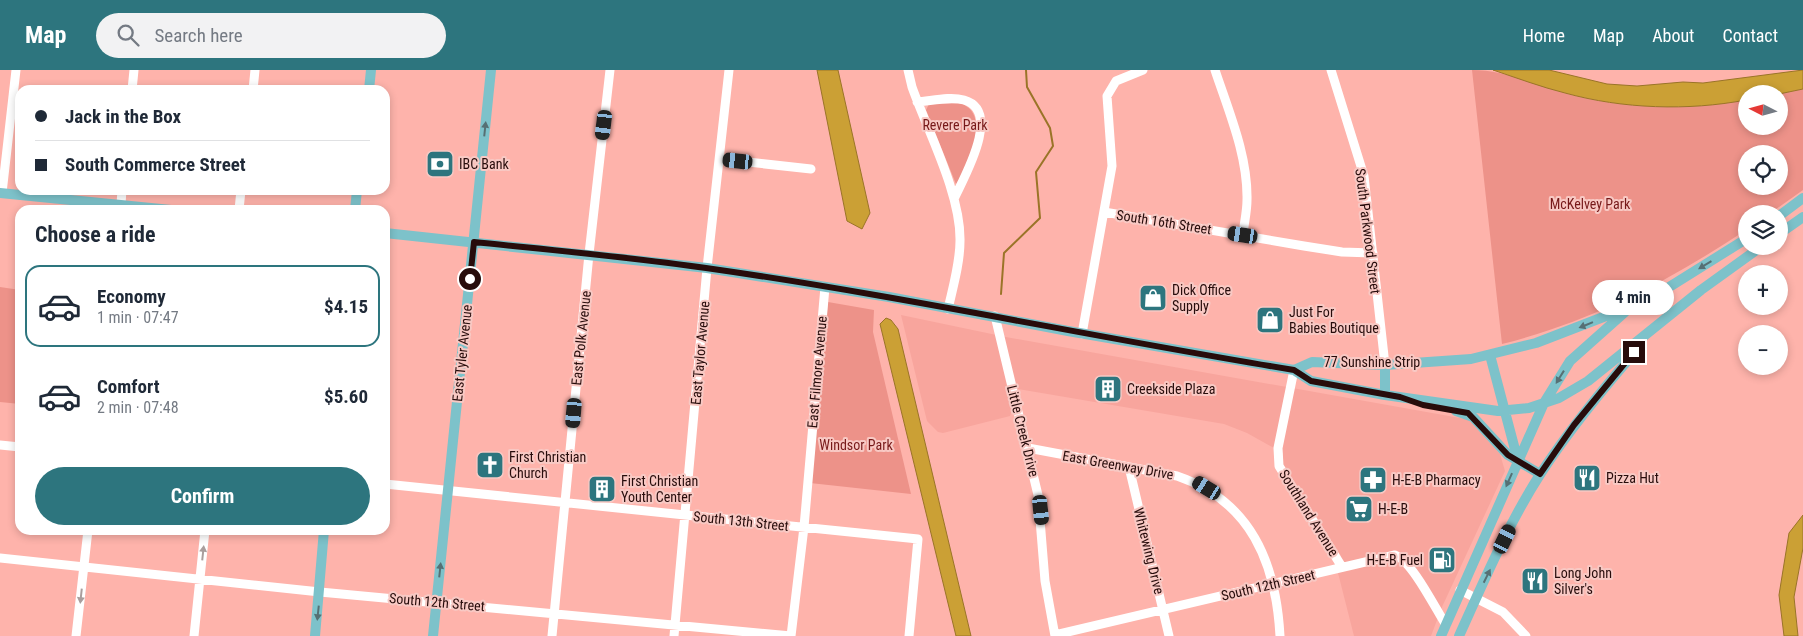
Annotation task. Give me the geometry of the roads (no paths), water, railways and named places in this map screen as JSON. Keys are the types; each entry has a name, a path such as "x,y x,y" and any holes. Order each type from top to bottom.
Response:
{"main road":[{"path":"370,85 371,70"},
{"name":"East Tyler Avenue","path":"433,636 491,70"},
{"path":"1,193 15,194"},
{"path":"23,195 129,205"},
{"path":"1788,209 1803,198"},
{"path":"1788,228 1803,217"},
{"path":"390,233 707,268 995,316 1082,334 1294,370"},
{"name":"77 Sunshine Strip","path":"1294,370 1312,362 1385,365 1471,359 1490,355 1568,332 1650,299 1738,244"},
{"path":"1460,636 1512,524 1540,474 1574,425 1660,323 1750,255"},
{"path":"1441,636 1544,403 1570,361 1631,306"},
{"name":"77 Sunshine Strip","path":"1294,370 1311,381 1385,395 1505,410 1544,403 1573,390 1660,323"},
{"path":"1490,355 1518,461"},
{"path":"1471,359 1485,364 1495,376"},
{"name":"South Parkwood Street","path":"1385,365 1385,395"},
{"path":"1481,408 1494,399 1500,391"},
{"path":"1400,397 1423,405 1468,413 1508,455 1540,474"},
{"path":"315,636 324,535"}],"street":[{"path":"1,193 16,70"},
{"path":"132,85 134,70"},
{"path":"254,85 255,70"},
{"name":"East Polk Avenue","path":"552,636 589,254 610,70"},
{"name":"East Taylor Avenue","path":"674,631 707,268 729,70"},
{"path":"908,70 917,102 954,199 959,221 960,242 948,309"},
{"path":"1082,334 1112,159 1107,96 1116,82 1143,70"},
{"path":"1215,70 1240,147 1246,175 1247,202 1243,235"},
{"name":"South Parkwood Street","path":"1331,70 1364,176 1385,365"},
{"path":"917,102 963,100 973,105 980,117 979,143 954,199"},
{"path":"720,159 811,168"},
{"path":"121,204 122,195"},
{"name":"South 16th Street","path":"1104,212 1332,251 1373,253"},
{"name":"East Filmore Avenue","path":"791,636 804,527 825,287"},
{"name":"Little Creek Drive","path":"995,316 1028,448 1041,510 1045,581 1055,636"},
{"name":"Southland Avenue","path":"1294,370 1278,448 1279,466 1342,567"},
{"path":"0,444 15,446"},
{"name":"East Greenway Drive","path":"1028,448 1184,478 1198,483 1221,497 1249,526 1261,547 1279,612 1280,636"},
{"name":"Whitewing Drive","path":"1129,467 1169,636"},
{"name":"South 13th Street","path":"390,485 918,539 909,636"},
{"path":"76,636 87,535"},
{"path":"194,636 204,535"},
{"name":"South 12th Street","path":"1055,636 1389,555 1400,557 1408,566 1446,624"},
{"name":"South 12th Street","path":"0,558 320,592 437,601 554,614 674,631 791,636"},
{"path":"1460,590 1503,612 1526,636"}],"waterway":[{"path":"1001,294 1004,253 1040,218 1036,172 1053,146 1050,128 1027,87 1026,70"}],"place":[{"name":"IBC Bank","path":"440,164"},
{"name":"Dick Office Supply","path":"1153,298"},
{"name":"Just For Babies Boutique","path":"1270,320"},
{"name":"Creekside Plaza","path":"1108,389"},
{"name":"First Christian Church","path":"490,465"},
{"name":"Pizza Hut","path":"1587,478"},
{"name":"H-E-B Pharmacy","path":"1373,480"},
{"name":"First Christian Youth Center","path":"602,489"},
{"name":"H-E-B","path":"1359,509"},
{"name":"H-E-B Fuel","path":"1442,560"},
{"name":"Long John Silver's","path":"1535,581"}],"park label":[{"name":"Revere Park","path":"955,125"},
{"name":"McKelvey Park","path":"1590,204"},
{"name":"Windsor Park","path":"856,445"}]}
